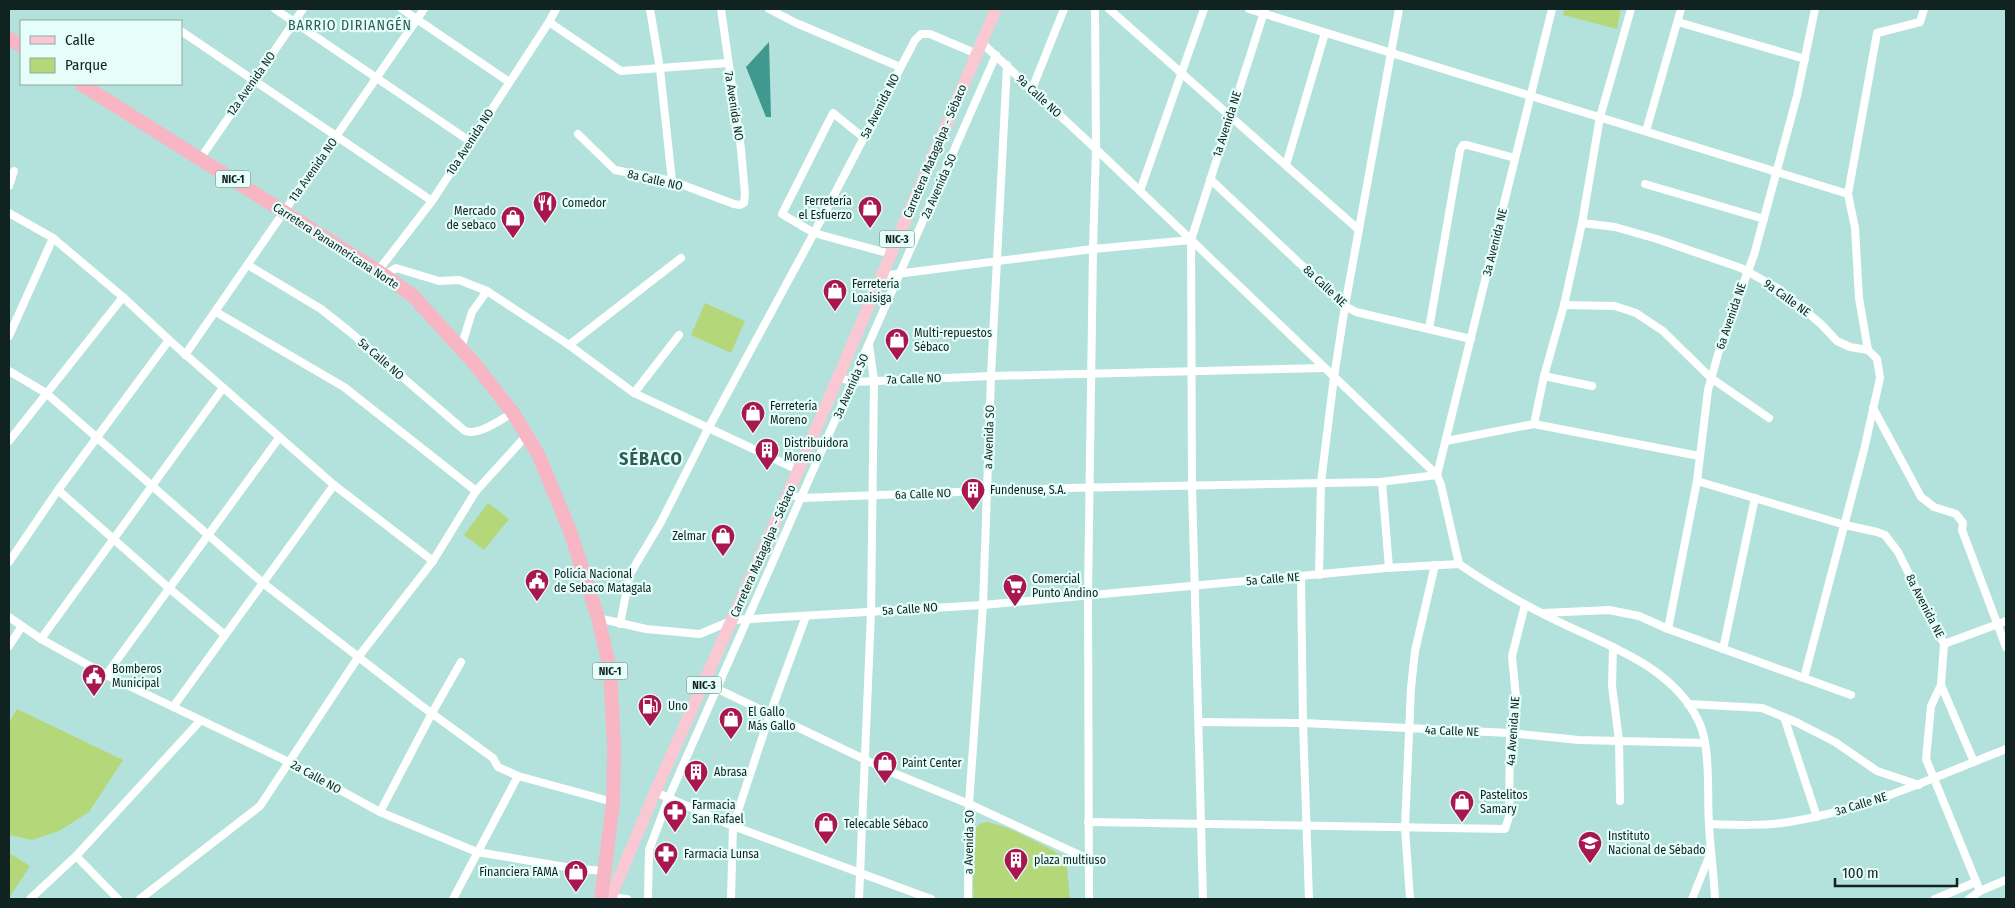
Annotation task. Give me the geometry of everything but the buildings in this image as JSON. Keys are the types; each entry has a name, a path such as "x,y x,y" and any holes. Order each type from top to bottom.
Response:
{"highway":[{"path":"9,38 20,45"},
{"name":"Carretera Panamericana Norte","path":"83,85 381,273 413,296 474,363 513,413 538,454 570,531 598,618 610,669 614,746 613,802 606,871 607,899"}],"main road":[{"name":"Carretera Matagalpa - Sébaco","path":"607,899 788,494 996,9"}],"street":[{"path":"275,9 471,142"},
{"name":"12a Avenida NO","path":"200,158 303,9"},
{"path":"402,9 509,82"},
{"name":"11a Avenida NO","path":"186,355 424,9"},
{"name":"10a Avenida NO","path":"381,273 432,201 556,9"},
{"path":"650,9 660,69 672,181"},
{"name":"7a Avenida NO","path":"721,9 727,63 741,149 746,194 744,203"},
{"path":"769,9 796,23 900,67"},
{"path":"1032,90 1064,9"},
{"path":"1090,899 1088,595 1090,374 1096,150 1094,9"},
{"path":"1109,9 1359,230"},
{"path":"1140,191 1204,9"},
{"path":"1249,9 1264,11 1325,33 1848,194"},
{"path":"1318,575 1321,482 1344,306 1390,52 1400,9"},
{"name":"3a Avenida NE","path":"1437,475 1552,9"},
{"path":"1534,424 1544,376 1564,305 1582,223 1600,117 1631,9"},
{"path":"1646,131 1681,9"},
{"name":"6a Avenida NE","path":"1668,629 1697,481 1708,390 1722,340 1764,219 1805,60 1815,9"},
{"path":"1804,678 1845,525 1880,378 1877,359 1868,350 1859,298 1855,228 1848,194 1877,33 1920,22 1924,9"},
{"name":"1a Avenida NE","path":"1203,899 1192,486 1190,240 1264,11"},
{"path":"549,22 621,71 727,63"},
{"path":"1678,22 1805,60"},
{"path":"182,32 432,201"},
{"path":"1286,165 1325,33"},
{"name":"5a Avenida NO","path":"620,624 630,574 661,522 708,429 864,138 914,40 921,34 930,34 979,49"},
{"name":"9a Calle NO","path":"979,49 996,55 1007,65 1437,475"},
{"name":"2a Avenida SO","path":"869,345 996,55"},
{"name":"a Avenida SO","path":"968,899 969,804 983,605 991,376 1007,65"},
{"path":"864,138 833,113 782,214 814,232 891,254"},
{"name":"8a Calle NO","path":"578,134 615,170 672,181 734,204 740,205 744,203"},
{"path":"1429,329 1460,150 1463,145 1515,158"},
{"path":"9,186 14,171"},
{"name":"8a Calle NE","path":"1210,178 1344,306 1356,312 1471,339"},
{"path":"1645,184 1764,219"},
{"path":"9,213 53,238 334,485 432,560"},
{"name":"9a Calle NE","path":"1582,223 1615,227 1649,237 1688,249 1747,272 1779,289 1821,324 1837,341 1850,347 1868,350"},
{"path":"9,336 53,238"},
{"path":"881,276 1093,249 1190,240"},
{"path":"568,345 681,258"},
{"name":"5a Calle NO","path":"248,265 328,315 465,431 471,433 478,432 513,413"},
{"path":"381,273 396,268 439,281 459,280 487,291 568,345 634,393 798,470"},
{"path":"461,348 472,312 487,291"},
{"path":"9,442 123,298"},
{"path":"1564,305 1615,306 1636,312 1663,331 1711,378 1769,418"},
{"path":"216,312 344,386 476,491"},
{"path":"634,393 679,335"},
{"path":"9,562 58,490 169,340"},
{"path":"859,899 871,612 874,380 869,345"},
{"name":"3a Avenida SO","path":"648,899 649,850 669,798 869,345"},
{"name":"7a Calle NO","path":"838,377 853,382 991,376 1324,368"},
{"path":"9,371 46,393 263,583 493,758 498,767 518,776 613,802"},
{"path":"1544,376 1592,386"},
{"path":"40,640 223,388"},
{"path":"1873,408 1922,497 1934,506 1956,514 1963,523 1962,530 2006,647"},
{"path":"1446,442 1534,424 1699,456"},
{"path":"140,899 260,806 359,656 432,560 476,491 526,436"},
{"path":"106,675 280,438"},
{"path":"1437,475 1459,564 1525,605 1643,663 1666,680 1688,704 1700,723 1705,744 1711,852 1714,868 1714,899"},
{"name":"6a Calle NO","path":"788,494 801,498 1090,488 1382,482 1437,475"},
{"name":"8a Avenida NE","path":"1697,481 1845,525 1877,532 1890,541 1898,552 1944,644 1941,685 1931,706 1926,759 1932,778 1980,891"},
{"path":"1382,482 1389,568"},
{"path":"173,707 334,485"},
{"path":"58,490 225,635"},
{"path":"1723,649 1755,498"},
{"name":"5a Calle NE","path":"1088,595 1195,587 1389,568 1459,564"},
{"path":"1410,899 1405,828 1408,729 1415,651 1435,565"},
{"path":"1300,577 1309,899"},
{"name":"5a Calle NO","path":"732,620 983,605 1088,595"},
{"name":"4a Avenida NE","path":"1405,828 1505,829 1508,817 1510,733 1516,698 1512,656 1525,605"},
{"path":"1541,613 1609,610 1639,616 1668,629 1851,695"},
{"path":"731,899 733,826 770,714 806,616"},
{"name":"2a Calle NO","path":"9,617 40,640 106,675 289,762 380,812 477,852 578,869 606,871"},
{"path":"598,618 620,624 700,634 732,620"},
{"path":"1944,644 2006,621"},
{"path":"9,646 22,626"},
{"path":"1613,647 1612,686 1619,740 1620,801"},
{"path":"380,812 432,713 462,662"},
{"path":"705,683 865,759 969,804 1090,860"},
{"path":"1941,685 1974,762"},
{"path":"1688,704 1762,708 1835,742 1877,771 1919,785"},
{"path":"1784,717 1817,817"},
{"path":"30,899 76,856 200,721"},
{"name":"4a Calle NE","path":"1199,722 1303,723 1510,733 1579,740 1705,744"},
{"name":"3a Calle NE","path":"1709,824 1787,822 1817,817 1875,802 2006,749"},
{"path":"453,899 518,776"},
{"path":"655,792 733,826 931,899"},
{"path":"1088,822 1405,828"},
{"path":"1692,899 1711,852"},
{"path":"76,856 118,899"},
{"path":"1969,899 1980,891 2006,880"},
{"path":"1935,899 1976,882"},
{"path":"607,899 627,899"}],"green space":[{"path":"1564,9 1621,9 1617,29 1563,15"},
{"path":"705,303 745,321 731,353 691,335"},
{"path":"488,503 509,519 484,550 464,535"},
{"path":"17,709 123,760 89,812 59,831 32,840 9,835 9,723"},
{"path":"988,822 1038,842 1066,858 1070,899 974,899 976,828 981,823"},
{"path":"9,853 30,866 9,898"}],"water":[{"path":"769,42 771,117 766,117 746,67"}],"place":[{"name":"Comedor","path":"545,224"},
{"name":"Ferretería el Esfuerzo","path":"870,229"},
{"name":"Mercado de sebaco","path":"513,239"},
{"name":"Ferretería Loaisiga","path":"835,312"},
{"name":"Multi-repuestos Sébaco","path":"897,361"},
{"name":"Ferretería Moreno","path":"753,434"},
{"name":"Distribuidora Moreno","path":"767,471"},
{"name":"Fundenuse, S.A.","path":"973,511"},
{"name":"Zelmar","path":"723,557"},
{"name":"Policía Nacional de Sebaco Matagala","path":"537,602"},
{"name":"Comercial Punto Andino","path":"1015,607"},
{"name":"Bomberos Municipal","path":"94,697"},
{"name":"Uno","path":"650,727"},
{"name":"El Gallo Más Gallo","path":"731,740"},
{"name":"Paint Center","path":"885,784"},
{"name":"Abrasa","path":"696,793"},
{"name":"Pastelitos Samary","path":"1462,823"},
{"name":"Farmacia San Rafael","path":"675,833"},
{"name":"Telecable Sébaco","path":"826,845"},
{"name":"Instituto Nacional de Sébado","path":"1590,864"},
{"name":"Farmacia Lunsa","path":"666,875"},
{"name":"plaza multiuso","path":"1016,881"},
{"name":"Financiera FAMA","path":"576,893"}],"district":[{"name":"BARRIO DIRIANGÉN","path":"350,25"},
{"name":"SÉBACO","path":"651,459"}]}
